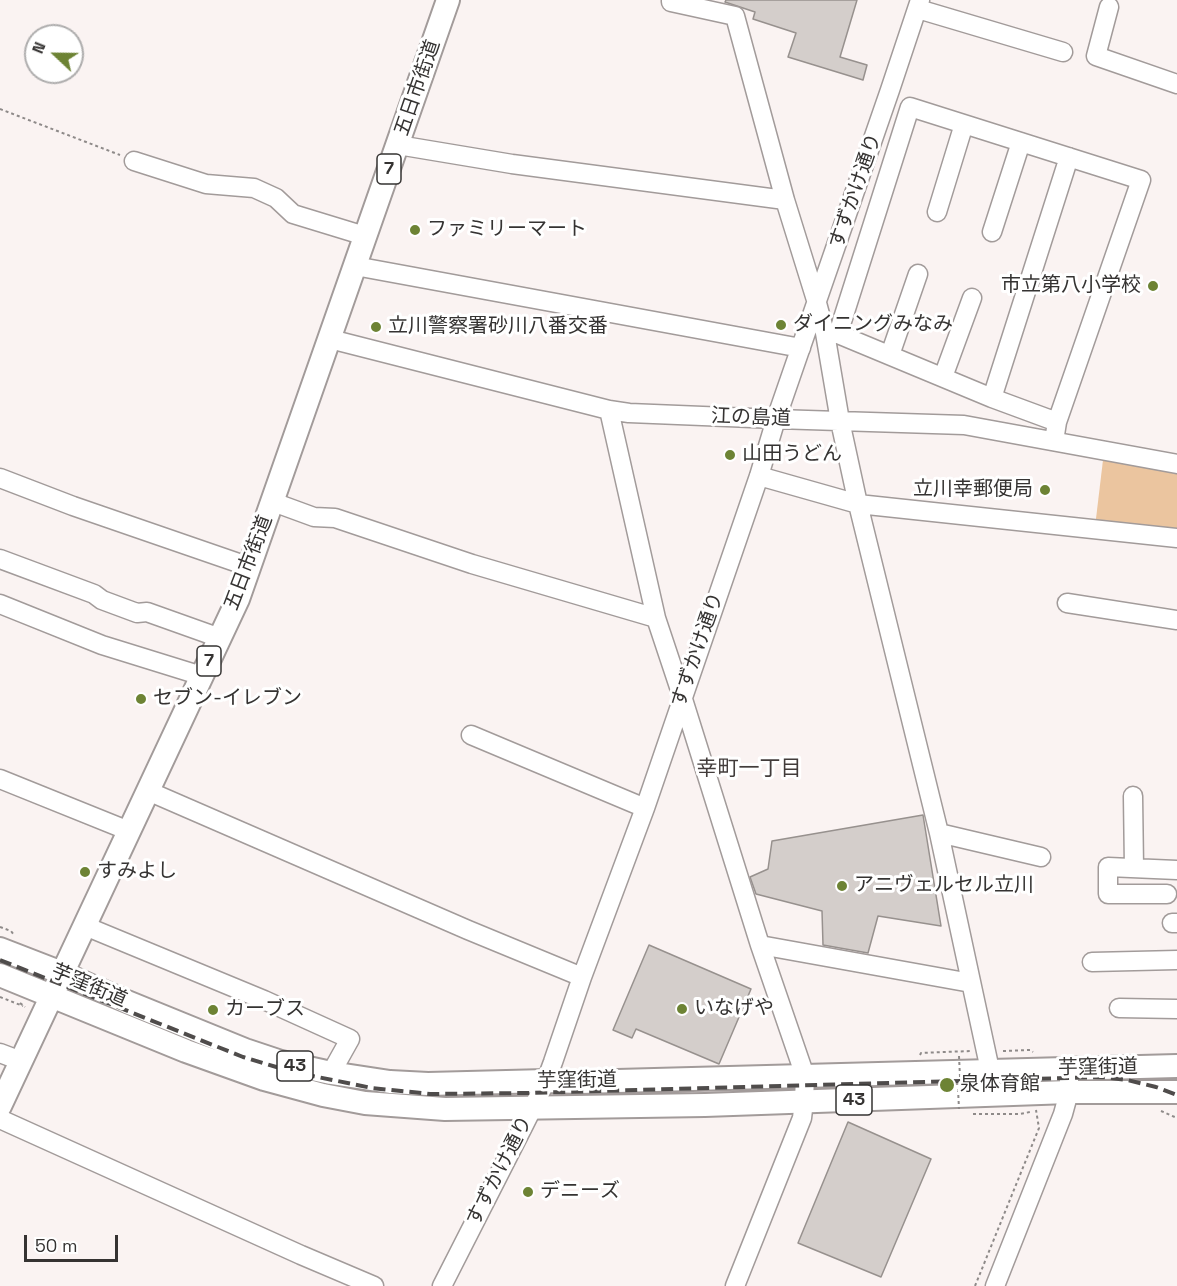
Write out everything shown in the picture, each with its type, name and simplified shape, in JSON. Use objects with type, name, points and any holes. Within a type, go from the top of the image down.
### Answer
[{"type":"main road","name":"五日市街道","points":[[0,1106],[10,1057],[51,996],[238,599],[448,0]]},
{"type":"main road","name":"芋窪街道","points":[[0,949],[244,1050],[293,1065],[390,1082],[428,1084],[580,1082],[1177,1066]]},
{"type":"main road","name":"芋窪街道","points":[[0,975],[186,1051],[264,1079],[323,1095],[365,1103],[446,1109],[705,1105],[1069,1092],[1177,1092]]},
{"type":"street","points":[[671,0],[671,2],[735,16],[785,200],[825,333],[840,421],[858,504],[939,833],[990,1070]]},
{"type":"street","points":[[919,4],[1063,52]]},
{"type":"street","name":"すずかけ通り","points":[[442,1286],[546,1081],[582,976],[645,808],[919,4]]},
{"type":"street","points":[[1109,7],[1096,56],[1177,84]]},
{"type":"street","points":[[1054,441],[1057,423],[1141,180],[910,107],[838,334],[1057,423]]},
{"type":"street","points":[[936,213],[964,124]]},
{"type":"street","points":[[992,232],[1021,142]]},
{"type":"street","points":[[398,145],[512,164],[785,200]]},
{"type":"street","points":[[992,398],[1069,157]]},
{"type":"street","points":[[134,161],[206,184],[254,188],[276,198],[293,214],[365,236]]},
{"type":"street","points":[[355,266],[801,348]]},
{"type":"street","points":[[890,355],[918,274]]},
{"type":"street","points":[[943,377],[972,298]]},
{"type":"street","name":"江の島道","points":[[330,339],[609,410],[629,413],[964,425],[1177,464]]},
{"type":"street","points":[[609,410],[656,618],[760,945],[805,1076],[802,1118],[735,1286]]},
{"type":"street","points":[[759,476],[858,504],[1177,538]]},
{"type":"street","points":[[0,478],[73,506],[250,567]]},
{"type":"street","points":[[273,502],[314,518],[335,518],[472,564],[656,618]]},
{"type":"street","points":[[0,559],[94,594],[102,600],[137,613],[147,612],[220,638]]},
{"type":"street","points":[[1067,603],[1177,620]]},
{"type":"street","points":[[0,604],[102,645],[202,676]]},
{"type":"street","points":[[471,735],[645,808]]},
{"type":"street","points":[[0,779],[129,831]]},
{"type":"street","points":[[148,791],[468,930],[582,976]]},
{"type":"street","points":[[1133,796],[1134,868]]},
{"type":"street","points":[[939,833],[1041,857]]},
{"type":"street","points":[[1167,894],[1108,894],[1108,867],[1177,870]]},
{"type":"street","points":[[85,926],[264,1000],[350,1039],[332,1073]]},
{"type":"street","points":[[760,945],[971,983]]},
{"type":"street","points":[[1092,963],[1177,960]]},
{"type":"street","points":[[1119,1008],[1177,1008]]},
{"type":"street","points":[[995,1286],[1063,1114],[1069,1092],[1069,1068]]},
{"type":"street","points":[[0,1119],[374,1286]]},
{"type":"path","points":[[0,109],[134,161]]},
{"type":"path","points":[[0,997],[26,1007]]},
{"type":"path","points":[[959,1056],[960,1077]]},
{"type":"path","points":[[958,1089],[959,1108]]},
{"type":"path","points":[[965,1114],[1020,1114],[1036,1110],[1039,1128],[975,1286]]},
{"type":"shaded area","points":[[1103,460],[1177,473],[1177,534],[1095,527]]},
{"type":"building","points":[[726,0],[857,0],[840,57],[867,65],[863,80],[788,57],[796,33],[753,19],[755,12],[725,2]]},
{"type":"building","name":"アニヴェルセル立川","points":[[923,815],[941,926],[878,916],[868,953],[823,945],[822,911],[756,894],[750,877],[768,869],[772,841]]},
{"type":"building","name":"いなげや","points":[[649,945],[751,989],[719,1064],[636,1029],[632,1038],[613,1030]]},
{"type":"building","points":[[848,1122],[931,1159],[881,1277],[798,1243]]},
{"type":"railway","points":[[0,960],[243,1057],[293,1072],[372,1088],[430,1094],[528,1093],[1102,1077],[1127,1080],[1177,1095]]},
{"type":"place","name":"ファミリーマート","points":[[415,230]]},
{"type":"place","name":"市立第八小学校","points":[[1153,286]]},
{"type":"place","name":"ダイニングみなみ","points":[[781,325]]},
{"type":"place","name":"立川警察署砂川八番交番","points":[[376,327]]},
{"type":"place","name":"山田うどん","points":[[730,455]]},
{"type":"place","name":"立川幸郵便局","points":[[1045,490]]},
{"type":"place","name":"セブン-イレブン","points":[[141,699]]},
{"type":"place","name":"すみよし","points":[[85,872]]},
{"type":"place","name":"アニヴェルセル立川","points":[[842,886]]},
{"type":"place","name":"いなげや","points":[[682,1009]]},
{"type":"place","name":"カーブス","points":[[213,1010]]},
{"type":"place","name":"泉体育館","points":[[947,1085]]},
{"type":"place","name":"デニーズ","points":[[528,1192]]},
{"type":"district","name":"幸町一丁目","points":[[749,769]]}]
